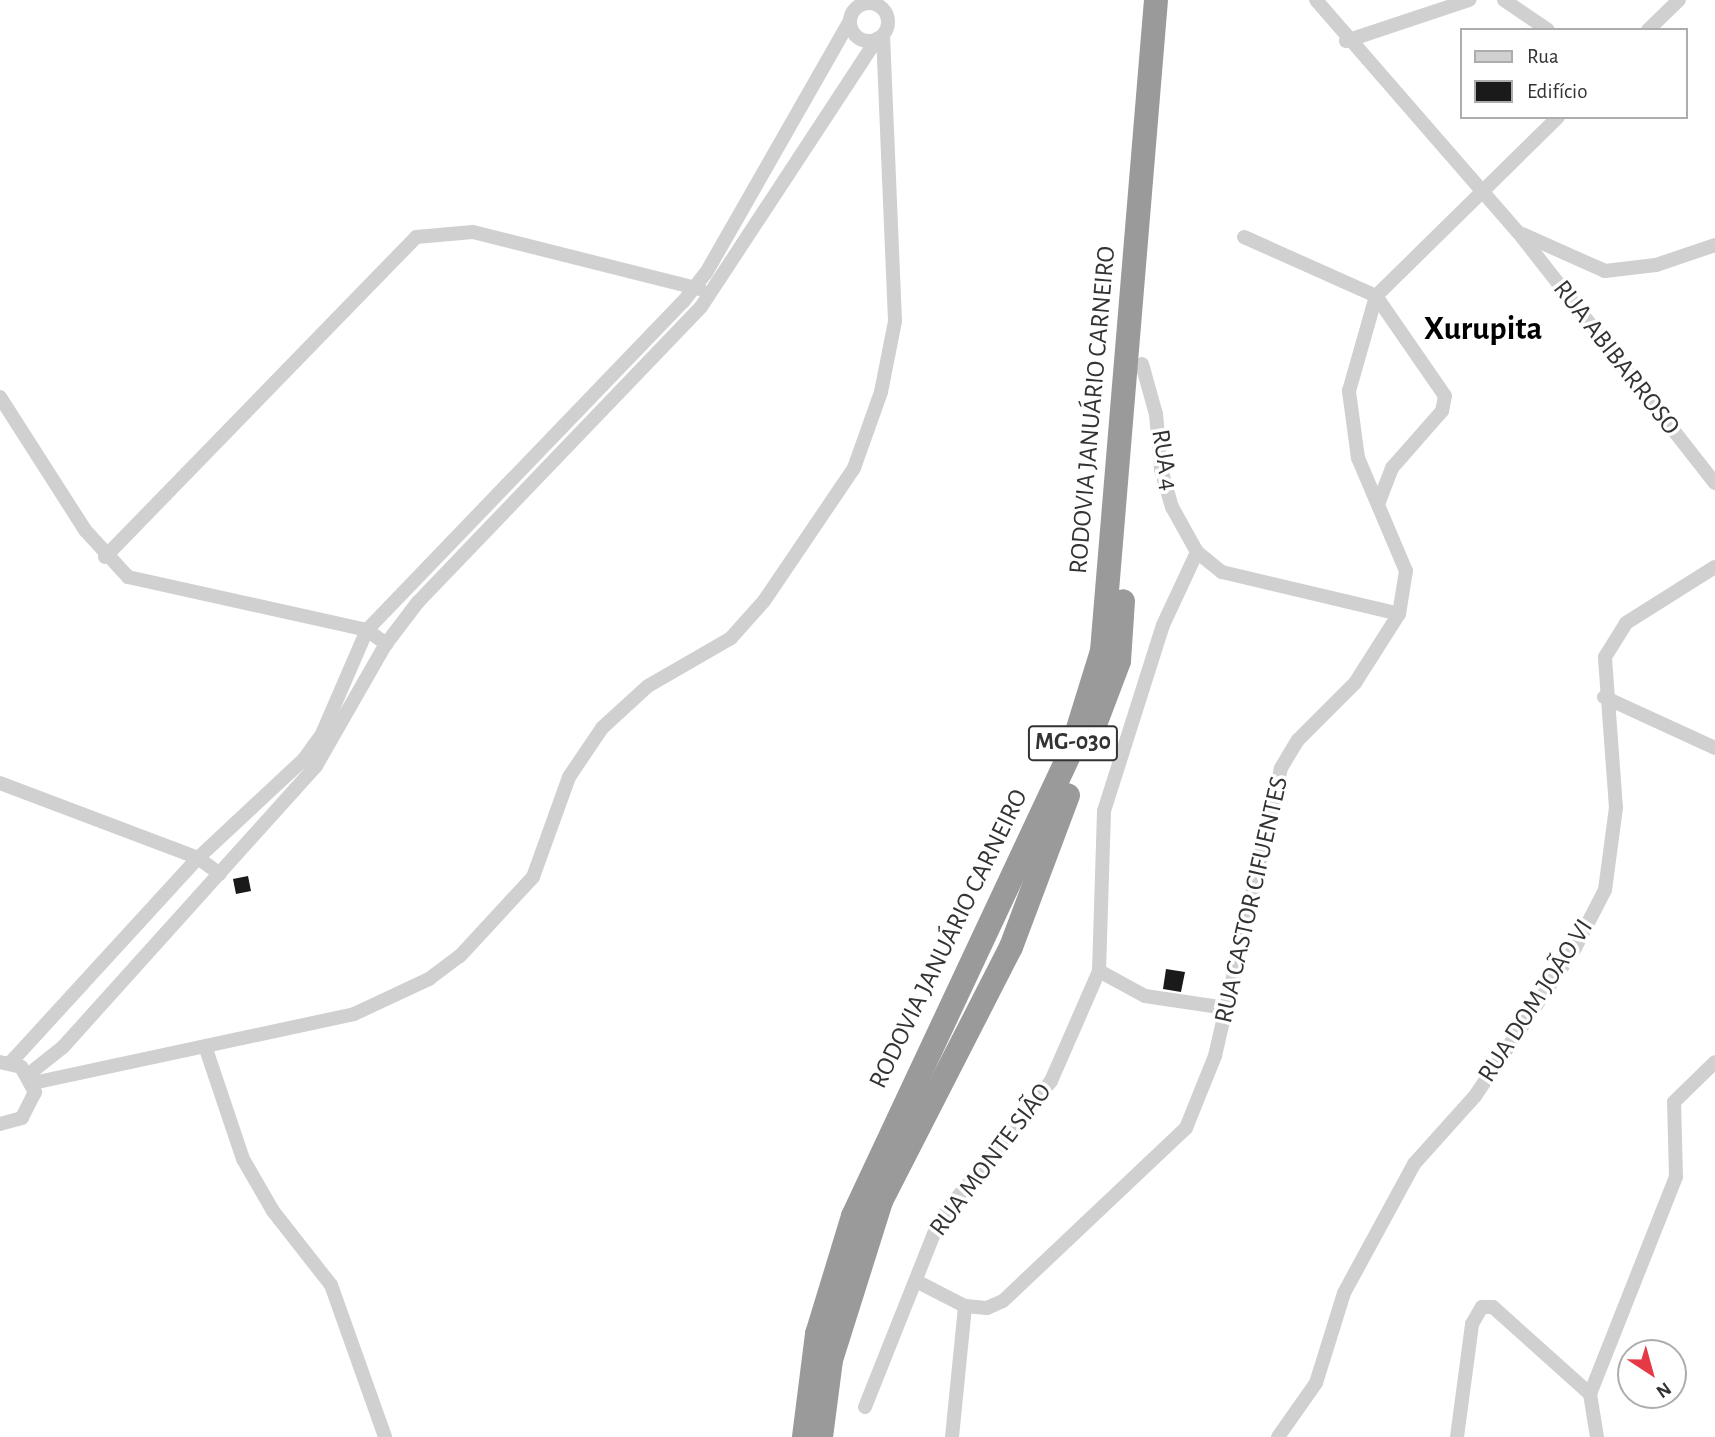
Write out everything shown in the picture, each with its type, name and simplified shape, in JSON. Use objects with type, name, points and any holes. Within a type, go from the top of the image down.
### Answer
[{"type":"highway","name":"RODOVIA JANUÁRIO CARNEIRO","points":[[804,1437],[817,1334],[853,1216],[1071,751],[1101,651],[1156,0]]},
{"type":"highway","name":"RODOVIA JANUÁRIO CARNEIRO","points":[[821,1437],[831,1360],[881,1201],[1011,947],[1119,661],[1170,0]]},
{"type":"street","name":"RUA ABIBARROSO","points":[[1316,0],[1346,41],[1518,232],[1715,483]]},
{"type":"street","points":[[1346,41],[1469,0]]},
{"type":"street","points":[[1504,0],[1545,28]]},
{"type":"street","points":[[1650,28],[1679,0]]},
{"type":"street","points":[[0,1124],[29,1111],[31,1078],[63,1047],[220,874],[339,735],[386,644],[418,602],[707,299],[880,37],[889,7],[876,4],[862,2],[696,285],[367,630],[304,759],[198,858],[6,1062],[31,1078],[206,1049],[354,1014],[429,979],[460,956],[533,877],[569,777],[602,728],[648,686],[731,638],[764,601],[847,479],[881,392],[895,321],[880,37]]},
{"type":"street","points":[[850,21],[864,40],[880,37]]},
{"type":"street","name":"RUA CASTOR CIFUENTES","points":[[965,1306],[987,1308],[1003,1301],[1186,1128],[1215,1056],[1281,768],[1298,740],[1355,683],[1399,614],[1406,571],[1358,457],[1349,391],[1376,296],[1556,119]]},
{"type":"street","points":[[105,557],[416,237],[473,232],[696,285],[707,299]]},
{"type":"street","points":[[1518,232],[1605,271],[1656,265],[1715,245]]},
{"type":"street","points":[[1244,237],[1376,296],[1445,404],[1392,468],[1379,502]]},
{"type":"street","name":"RUA 4","points":[[1142,364],[1156,414],[1161,469],[1197,552]]},
{"type":"street","points":[[0,397],[105,557],[145,585],[367,630],[386,644]]},
{"type":"street","points":[[1197,552],[1222,572],[1399,614]]},
{"type":"street","name":"RUA MONTE SIÃO","points":[[865,1407],[918,1282],[940,1219],[1051,1082],[1099,971],[1104,811],[1163,625],[1197,552]]},
{"type":"street","name":"RUA DOM JOÃO VI","points":[[1278,1437],[1316,1383],[1344,1293],[1414,1164],[1475,1096],[1575,948],[1605,890],[1616,808],[1604,697],[1605,657],[1626,623],[1715,566]]},
{"type":"street","points":[[1604,697],[1715,748]]},
{"type":"street","points":[[0,783],[198,858],[220,874]]},
{"type":"street","points":[[1099,971],[1145,996],[1226,1008]]},
{"type":"street","points":[[206,1049],[243,1159],[273,1212],[331,1285],[385,1437]]},
{"type":"street","points":[[1597,1437],[1590,1394],[1676,1177],[1674,1102],[1715,1062]]},
{"type":"street","points":[[918,1282],[965,1306],[952,1437]]},
{"type":"street","points":[[1457,1437],[1472,1324],[1482,1307],[1493,1307],[1590,1394]]},
{"type":"building","points":[[248,876],[251,891],[236,894],[233,879]]},
{"type":"building","points":[[1166,969],[1185,972],[1181,992],[1163,989]]},
{"type":"district","name":"Xurupita","points":[[1483,330]]}]
